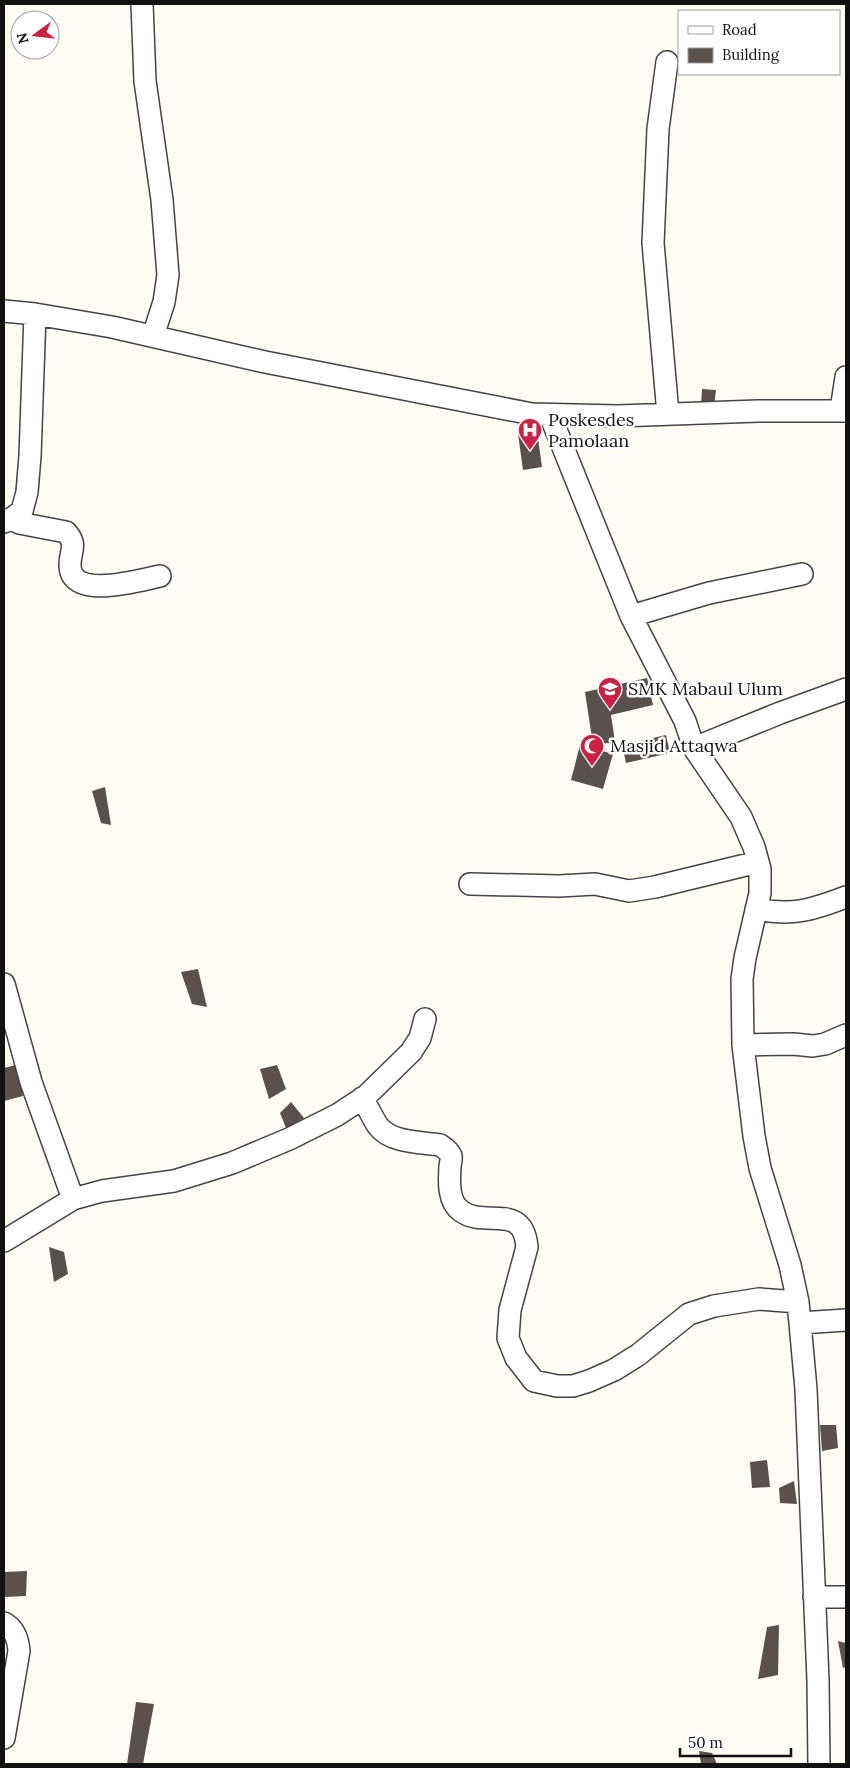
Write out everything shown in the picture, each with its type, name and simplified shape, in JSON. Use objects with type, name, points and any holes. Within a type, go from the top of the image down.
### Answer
[{"type":"street","points":[[142,4],[144,81],[162,200],[168,275],[164,302],[153,336]]},
{"type":"street","points":[[667,62],[658,129],[653,243],[668,414]]},
{"type":"street","points":[[4,311],[112,326],[275,363],[532,414],[618,416],[844,410],[846,378]]},
{"type":"street","points":[[8,520],[22,511],[27,492],[30,456],[34,314]]},
{"type":"street","points":[[550,415],[631,616],[685,721],[694,748],[741,817],[754,847],[760,869],[760,893],[742,979],[743,1045],[754,1136],[760,1168],[790,1265],[799,1313],[806,1389],[818,1680],[819,1764]]},
{"type":"street","points":[[8,520],[66,532],[74,545],[70,566],[72,574],[78,581],[86,584],[99,587],[160,576]]},
{"type":"street","points":[[631,616],[709,593],[802,574]]},
{"type":"street","points":[[694,748],[780,713],[846,689]]},
{"type":"street","points":[[470,884],[531,886],[596,884],[629,891],[655,887],[758,862]]},
{"type":"street","points":[[756,909],[789,913],[814,909],[846,897]]},
{"type":"street","points":[[4,984],[31,1082],[73,1199]]},
{"type":"street","points":[[4,1241],[73,1199],[102,1191],[174,1181],[232,1163],[289,1139],[336,1115],[362,1098],[411,1052],[420,1038],[425,1019]]},
{"type":"street","points":[[743,1045],[793,1044],[813,1046],[825,1044],[846,1035]]},
{"type":"street","points":[[362,1098],[370,1109],[376,1124],[385,1134],[394,1138],[440,1145],[446,1148],[451,1157],[450,1191],[454,1203],[461,1211],[472,1216],[503,1219],[518,1223],[522,1228],[527,1247],[510,1310],[508,1338],[516,1358],[534,1381],[557,1386],[572,1386],[590,1381],[614,1370],[638,1355],[690,1314],[714,1306],[759,1299],[799,1313],[846,1320]]},
{"type":"street","points":[[814,1597],[846,1597]]},
{"type":"street","points":[[4,1623],[10,1626],[15,1634],[19,1651],[4,1738]]},
{"type":"building","points":[[702,389],[716,390],[714,406],[701,404]]},
{"type":"building","name":"Poskesdes Pamolaan","points":[[537,431],[542,467],[523,470],[518,434]]},
{"type":"building","name":"SMK Mabaul Ulum","points":[[647,678],[653,705],[611,715],[615,742],[593,745],[585,692]]},
{"type":"building","points":[[666,735],[670,753],[626,763],[622,745]]},
{"type":"building","name":"Masjid Attaqwa","points":[[580,745],[613,754],[603,789],[571,780]]},
{"type":"building","points":[[105,787],[111,825],[101,823],[92,791]]},
{"type":"building","points":[[198,969],[207,1007],[192,1004],[181,972]]},
{"type":"building","points":[[16,1065],[23,1096],[4,1101],[4,1068]]},
{"type":"building","points":[[277,1065],[286,1089],[269,1099],[260,1069]]},
{"type":"building","points":[[291,1102],[304,1118],[286,1128],[280,1113]]},
{"type":"building","points":[[49,1247],[64,1252],[68,1274],[54,1282]]},
{"type":"building","points":[[820,1425],[836,1425],[838,1448],[822,1451]]},
{"type":"building","points":[[767,1460],[770,1487],[752,1488],[750,1462]]},
{"type":"building","points":[[794,1481],[797,1504],[780,1503],[779,1488]]},
{"type":"building","points":[[27,1571],[26,1596],[4,1597],[4,1572]]},
{"type":"building","points":[[779,1625],[778,1675],[758,1679],[767,1627]]},
{"type":"building","points":[[838,1641],[846,1643],[846,1667],[843,1668]]},
{"type":"building","points":[[136,1702],[154,1704],[143,1764],[127,1764]]},
{"type":"building","points":[[699,1751],[712,1753],[717,1764],[701,1764]]},
{"type":"place","name":"Poskesdes Pamolaan","points":[[530,451]]},
{"type":"place","name":"SMK Mabaul Ulum","points":[[610,710]]},
{"type":"place","name":"Masjid Attaqwa","points":[[592,767]]}]
